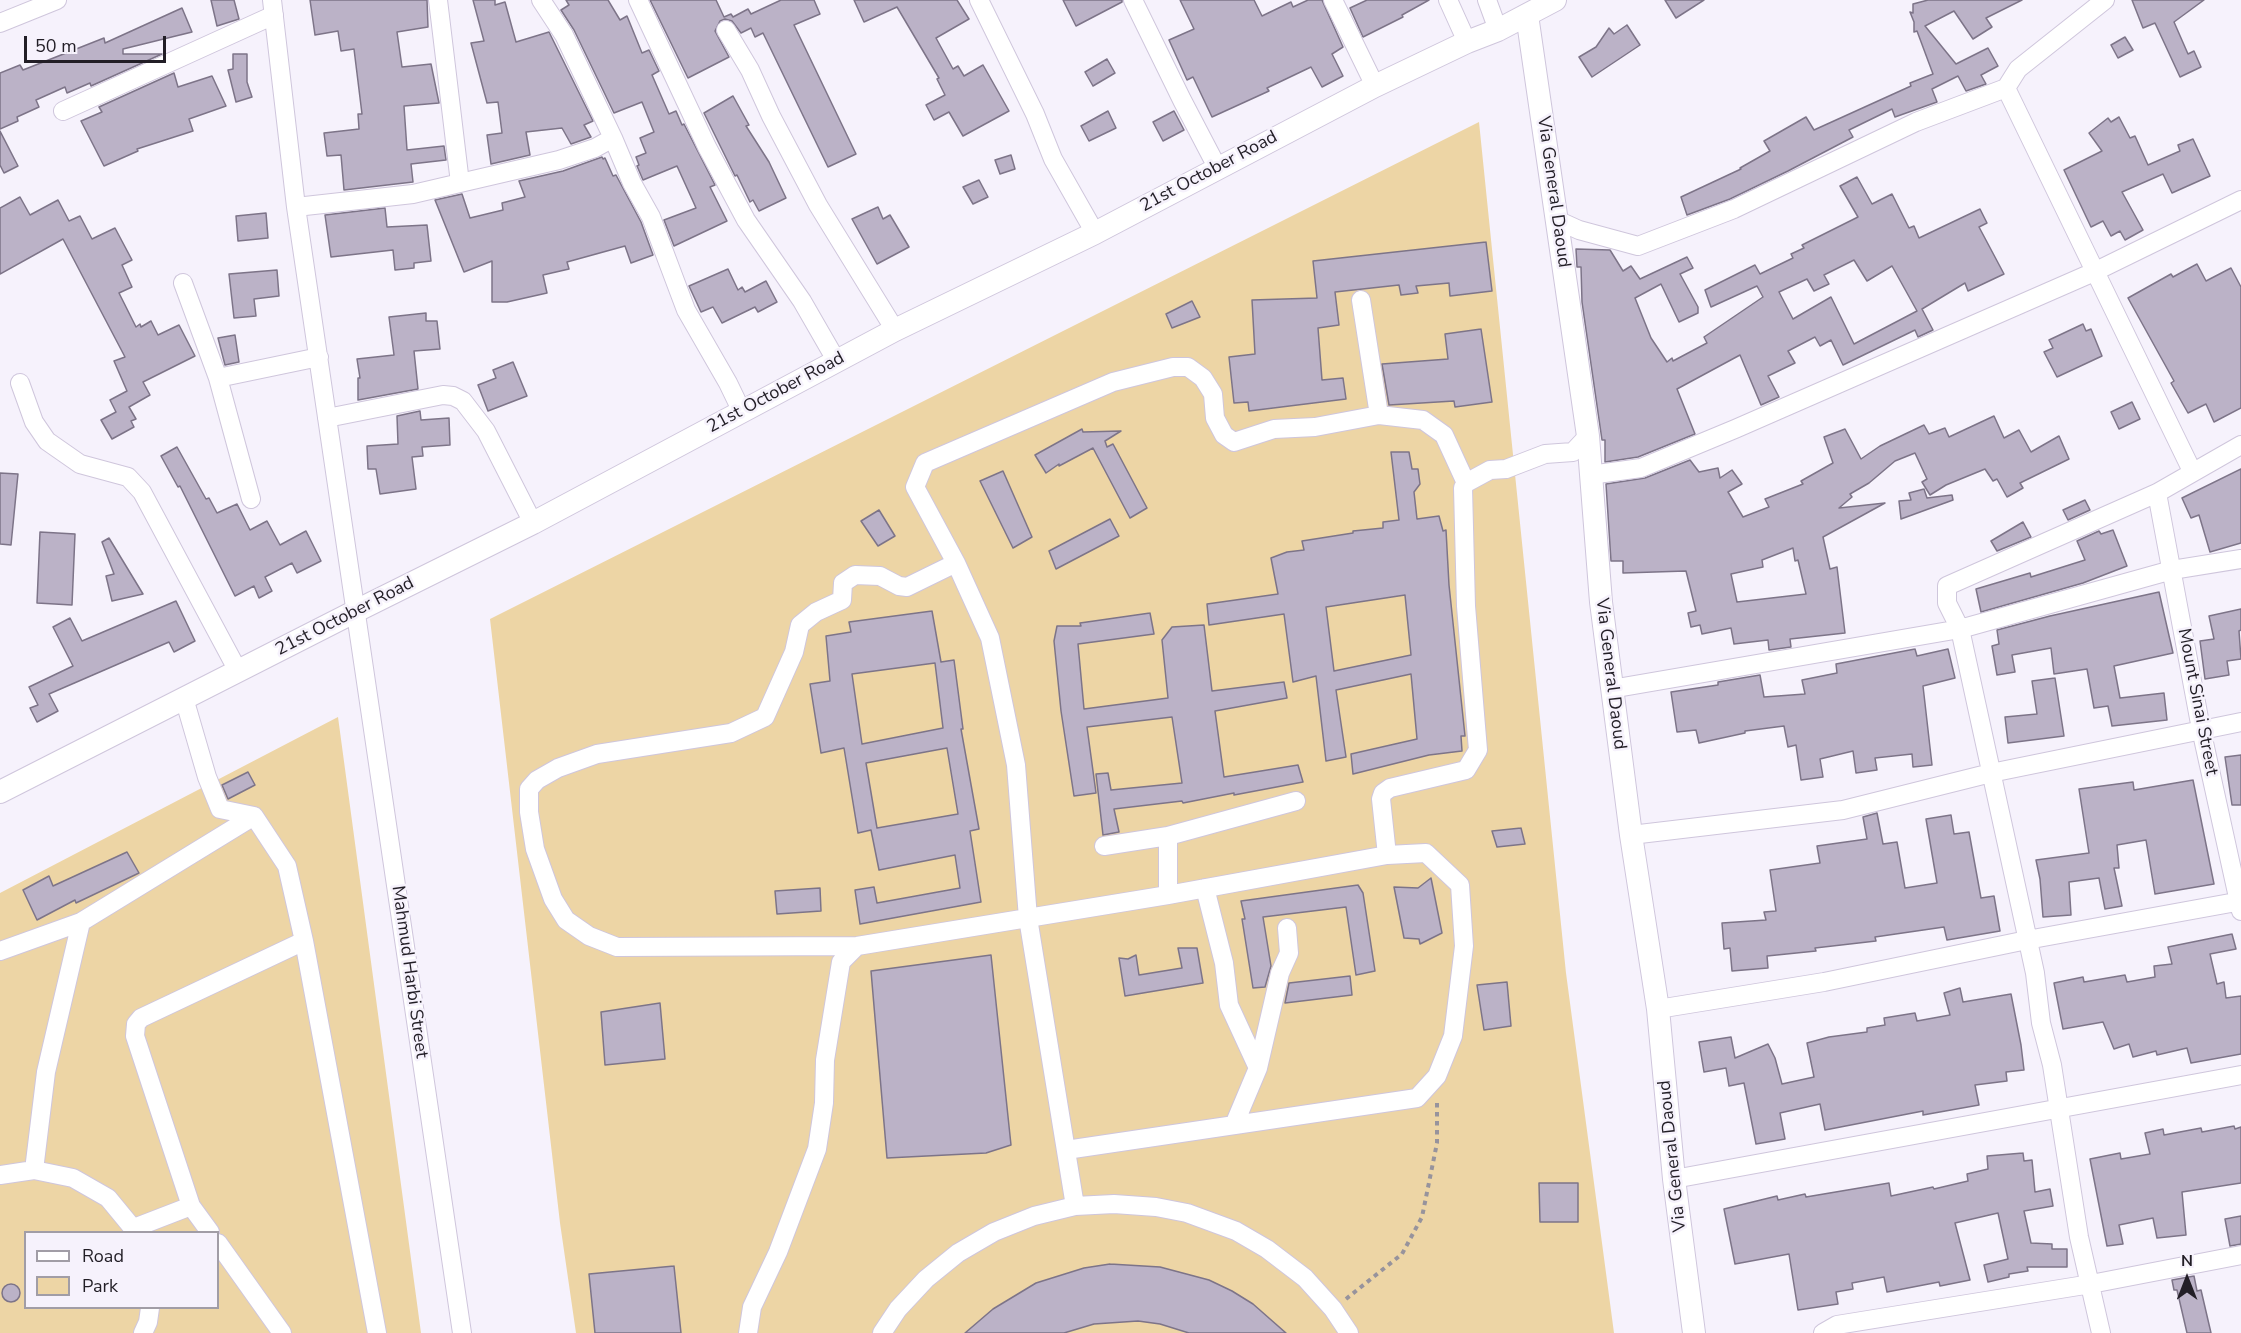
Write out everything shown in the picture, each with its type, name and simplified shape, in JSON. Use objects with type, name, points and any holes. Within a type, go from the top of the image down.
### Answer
[{"type":"main road","name":"21st October Road","points":[[0,792],[356,610],[533,523],[836,360],[1095,233],[1375,86],[1467,42],[1498,30],[1525,8],[1555,0]]},
{"type":"main road","name":"Via General Daoud","points":[[1525,8],[1588,436],[1601,602],[1611,689],[1658,1009],[1674,1179],[1694,1333]]},
{"type":"street","points":[[0,23],[57,0]]},
{"type":"street","points":[[438,0],[460,183]]},
{"type":"street","points":[[541,0],[564,35],[632,183],[651,217],[686,310],[742,412]]},
{"type":"street","points":[[638,0],[686,105],[746,220],[802,301],[836,360]]},
{"type":"street","points":[[979,0],[1035,114],[1053,159],[1095,233]]},
{"type":"street","points":[[1133,0],[1217,167]]},
{"type":"street","points":[[1333,0],[1375,86]]},
{"type":"street","points":[[1448,0],[1467,42]]},
{"type":"street","points":[[1487,0],[1498,30]]},
{"type":"street","points":[[1557,220],[1579,230],[1638,246],[1734,209],[1916,122],[2006,88],[2018,69],[2105,0]]},
{"type":"street","points":[[63,111],[273,7]]},
{"type":"street","name":"Mahmud Harbi Street","points":[[273,7],[296,207],[462,1333]]},
{"type":"street","points":[[726,30],[750,70],[771,116],[818,205],[895,330]]},
{"type":"street","points":[[2006,88],[2192,471]]},
{"type":"street","points":[[296,207],[412,194],[559,160],[595,148],[613,138]]},
{"type":"street","points":[[1590,475],[1641,468],[1652,464],[2094,272],[2241,200]]},
{"type":"street","points":[[183,283],[218,378],[251,499]]},
{"type":"street","points":[[1361,300],[1379,415]]},
{"type":"street","points":[[218,378],[319,357]]},
{"type":"street","points":[[1075,1206],[1028,918],[1016,765],[990,638],[956,563],[915,488],[925,463],[1113,382],[1173,366],[1188,367],[1203,378],[1213,394],[1215,418],[1224,435],[1234,442],[1274,429],[1315,427],[1379,415],[1423,420],[1444,435],[1466,483]]},
{"type":"street","points":[[20,383],[34,422],[47,441],[80,464],[128,477],[142,492],[238,671]]},
{"type":"street","points":[[327,418],[443,395],[463,401],[473,411],[486,431],[533,523]]},
{"type":"street","points":[[1387,855],[1381,799],[1383,793],[1390,788],[1466,770],[1478,750],[1466,606],[1463,488],[1466,483],[1490,470],[1506,470],[1545,454],[1573,452],[1588,436]]},
{"type":"street","points":[[2101,1333],[2079,1237],[2052,1065],[2041,1023],[2035,973],[1960,629],[1947,603],[1947,586],[2157,493],[2241,445]]},
{"type":"street","name":"Mount Sinai Street","points":[[2157,493],[2201,729],[2240,905]]},
{"type":"street","points":[[1611,689],[1960,629],[2172,570],[2241,559]]},
{"type":"street","points":[[956,563],[907,587],[899,586],[880,576],[855,575],[843,583],[842,600],[816,612],[800,625],[794,651],[765,717],[731,733],[597,754],[558,768],[537,780],[530,789],[528,812],[535,849],[553,899],[566,920],[589,936],[617,947],[857,946],[1168,895],[1387,855],[1426,853],[1460,885],[1464,946],[1453,1036],[1437,1076],[1417,1098],[1066,1150]]},
{"type":"street","points":[[184,698],[207,777],[220,809],[254,816],[287,866],[304,941],[377,1333]]},
{"type":"street","points":[[1631,835],[1843,810],[1991,773],[2241,722]]},
{"type":"street","points":[[1104,846],[1168,836],[1296,801]]},
{"type":"street","points":[[0,951],[81,922],[254,816]]},
{"type":"street","points":[[1168,836],[1168,895]]},
{"type":"street","points":[[1205,888],[1224,963],[1229,1005],[1258,1068]]},
{"type":"street","points":[[1658,1009],[1824,982],[2027,940],[2240,905]]},
{"type":"street","points":[[34,1170],[46,1072],[81,922]]},
{"type":"street","points":[[1234,1125],[1258,1068],[1280,973],[1289,952],[1287,928]]},
{"type":"street","points":[[209,1231],[191,1206],[135,1036],[136,1024],[141,1018],[304,941]]},
{"type":"street","points":[[748,1333],[752,1307],[778,1252],[817,1149],[824,1103],[825,1060],[841,962],[857,946]]},
{"type":"street","points":[[1674,1179],[2241,1075]]},
{"type":"street","points":[[0,1175],[34,1170],[73,1178],[108,1198],[135,1230],[191,1206]]},
{"type":"street","points":[[882,1333],[898,1309],[926,1279],[958,1253],[994,1232],[1034,1216],[1075,1206],[1114,1204],[1156,1207],[1187,1213],[1236,1231],[1267,1249],[1305,1278],[1333,1309],[1349,1333]]},
{"type":"street","points":[[219,1244],[282,1333]]},
{"type":"street","points":[[1823,1333],[1837,1325],[2091,1284],[2241,1255]]},
{"type":"street","points":[[143,1333],[150,1309]]},
{"type":"path","points":[[1333,1309],[1402,1254],[1422,1217],[1437,1143],[1437,1076]]},
{"type":"green space","points":[[1479,122],[1566,973],[1614,1333],[576,1333],[560,1223],[490,619]]},
{"type":"green space","points":[[338,717],[421,1333],[0,1333],[0,893]]},
{"type":"building","points":[[211,0],[234,0],[239,19],[217,26]]},
{"type":"building","points":[[310,0],[427,0],[428,27],[397,32],[402,67],[431,64],[439,103],[404,106],[407,150],[444,146],[446,160],[411,164],[413,182],[344,190],[341,155],[327,156],[324,133],[359,129],[358,114],[362,114],[354,49],[341,51],[338,31],[315,35]]},
{"type":"building","points":[[473,0],[495,0],[495,5],[505,2],[516,42],[549,32],[593,121],[584,125],[591,137],[571,144],[562,128],[526,132],[530,155],[491,164],[487,135],[502,133],[498,102],[487,103],[471,43],[484,41]]},
{"type":"building","points":[[566,0],[608,0],[620,20],[627,16],[642,53],[649,50],[659,71],[652,75],[669,114],[676,111],[682,125],[684,124],[715,185],[710,187],[727,221],[674,246],[664,220],[696,208],[677,166],[643,180],[636,157],[646,153],[640,138],[654,132],[642,102],[614,113],[574,30],[561,10],[569,5]]},
{"type":"building","points":[[650,0],[716,0],[724,17],[731,14],[733,17],[748,9],[751,14],[781,0],[814,0],[820,14],[794,25],[856,154],[828,167],[763,33],[755,37],[751,28],[741,33],[732,21],[725,19],[720,21],[715,31],[729,57],[688,78]]},
{"type":"building","points":[[854,0],[957,0],[969,19],[936,38],[953,69],[958,66],[964,76],[983,65],[1009,111],[963,136],[949,112],[934,120],[926,105],[945,95],[937,79],[939,78],[897,7],[864,22]]},
{"type":"building","points":[[1063,0],[1122,0],[1122,2],[1076,26]]},
{"type":"building","points":[[1180,0],[1254,0],[1262,16],[1291,2],[1293,7],[1308,0],[1322,0],[1343,47],[1332,54],[1343,76],[1322,87],[1311,67],[1267,88],[1269,91],[1212,117],[1193,77],[1187,80],[1169,40],[1194,29]]},
{"type":"building","points":[[1367,0],[1429,0],[1402,15],[1403,17],[1363,37],[1350,8]]},
{"type":"building","points":[[1665,0],[1704,0],[1676,18]]},
{"type":"building","points":[[1928,0],[2022,0],[1986,18],[1992,27],[1973,39],[1954,11],[1925,26],[1956,64],[1988,48],[1998,66],[1981,75],[1986,84],[1966,91],[1958,76],[1932,89],[1937,102],[1895,117],[1892,109],[1849,130],[1853,137],[1788,171],[1730,199],[1687,215],[1681,197],[1741,169],[1770,151],[1764,141],[1806,117],[1814,130],[1933,74],[1917,31],[1914,32],[1914,22],[1910,12],[1913,13],[1913,4]]},
{"type":"building","points":[[2132,0],[2204,0],[2174,22],[2188,54],[2194,51],[2201,67],[2180,77],[2155,23],[2143,28]]},
{"type":"building","points":[[182,8],[192,32],[123,49],[123,54],[162,54],[91,86],[90,83],[67,93],[65,87],[36,100],[39,107],[17,117],[18,121],[0,129],[0,73],[20,65],[23,70],[104,38],[105,43]]},
{"type":"building","points":[[1627,25],[1640,45],[1592,77],[1579,57],[1596,47],[1609,28],[1614,34]]},
{"type":"building","points":[[2125,37],[2133,50],[2118,58],[2111,45]]},
{"type":"building","points":[[233,54],[247,54],[247,82],[252,97],[236,102],[228,70],[233,69]]},
{"type":"building","points":[[1107,59],[1115,73],[1093,86],[1085,72]]},
{"type":"building","points":[[174,73],[178,87],[212,76],[226,106],[189,119],[193,131],[137,149],[138,151],[104,166],[81,121],[102,112],[99,107]]},
{"type":"building","points":[[733,96],[749,125],[746,126],[769,162],[786,198],[759,211],[753,200],[750,202],[737,175],[735,176],[704,113]]},
{"type":"building","points":[[1108,111],[1116,128],[1089,141],[1081,126]]},
{"type":"building","points":[[1174,111],[1184,130],[1163,141],[1153,122]]},
{"type":"building","points":[[2119,117],[2130,138],[2135,136],[2148,165],[2180,151],[2178,145],[2193,139],[2210,176],[2172,193],[2163,174],[2122,192],[2143,230],[2125,240],[2120,231],[2111,236],[2103,221],[2091,227],[2064,170],[2102,151],[2089,133],[2108,118],[2111,122]]},
{"type":"building","points":[[0,131],[18,166],[4,173],[0,165]]},
{"type":"building","points":[[1011,155],[1015,169],[1000,174],[995,160]]},
{"type":"building","points":[[602,157],[605,158],[613,176],[616,175],[641,222],[653,255],[631,263],[625,246],[567,262],[569,269],[543,275],[547,293],[507,302],[492,302],[492,261],[464,272],[435,200],[462,194],[470,218],[503,210],[502,203],[525,197],[519,181],[563,171]]},
{"type":"building","points":[[1857,177],[1872,204],[1892,194],[1909,228],[1914,226],[1919,238],[1980,209],[1987,223],[1979,227],[2004,274],[1968,291],[1965,283],[1922,309],[1933,330],[1918,337],[1915,330],[1843,365],[1831,340],[1820,346],[1815,337],[1788,351],[1795,363],[1768,376],[1779,397],[1761,405],[1740,355],[1677,389],[1695,434],[1638,457],[1605,462],[1605,440],[1602,440],[1582,302],[1581,267],[1577,267],[1576,249],[1610,250],[1623,271],[1631,266],[1640,279],[1687,257],[1693,268],[1680,274],[1698,307],[1698,313],[1679,322],[1661,284],[1635,298],[1651,338],[1667,362],[1672,358],[1673,361],[1707,343],[1704,337],[1763,297],[1757,286],[1711,307],[1705,290],[1755,265],[1760,274],[1793,258],[1791,254],[1804,248],[1802,245],[1858,217],[1840,186]],"holes":[[[1854,260],[1867,281],[1892,266],[1917,311],[1854,344],[1831,297],[1793,319],[1779,292],[1807,279],[1814,291],[1829,284],[1824,275]]]},
{"type":"building","points":[[979,180],[988,197],[973,204],[963,187]]},
{"type":"building","points":[[20,197],[30,215],[58,200],[69,221],[80,216],[92,239],[115,228],[132,260],[122,265],[132,287],[119,293],[136,327],[140,324],[141,327],[151,321],[158,335],[179,325],[195,356],[143,382],[150,395],[129,407],[136,419],[131,421],[134,427],[112,439],[101,420],[116,412],[110,400],[127,391],[114,361],[125,357],[63,239],[0,274],[0,208]]},
{"type":"building","points":[[878,207],[883,219],[890,215],[909,247],[877,264],[852,219]]},
{"type":"building","points":[[385,208],[387,227],[427,225],[431,261],[414,263],[414,268],[395,270],[393,250],[331,257],[325,215]]},
{"type":"building","points":[[266,213],[268,238],[238,241],[236,216]]},
{"type":"building","points":[[1486,242],[1492,291],[1450,296],[1449,283],[1416,286],[1418,293],[1401,295],[1399,285],[1335,292],[1339,325],[1318,328],[1322,380],[1343,378],[1346,399],[1249,411],[1248,402],[1234,403],[1229,357],[1255,354],[1252,300],[1317,298],[1313,261]]},
{"type":"building","points":[[2197,264],[2206,281],[2231,268],[2241,287],[2241,408],[2214,422],[2206,404],[2188,413],[2171,383],[2174,381],[2128,298],[2171,274],[2173,277]]},
{"type":"building","points":[[728,269],[738,290],[742,287],[745,292],[766,281],[777,302],[758,312],[755,307],[722,323],[713,307],[701,312],[689,286]]},
{"type":"building","points":[[277,270],[279,296],[254,299],[256,316],[234,318],[229,274]]},
{"type":"building","points":[[1192,301],[1200,317],[1172,328],[1166,314]]},
{"type":"building","points":[[426,313],[426,321],[437,321],[440,349],[414,351],[418,389],[358,400],[358,378],[360,378],[357,359],[394,355],[389,317]]},
{"type":"building","points":[[2083,324],[2086,331],[2091,329],[2102,356],[2057,377],[2044,352],[2053,348],[2049,340]]},
{"type":"building","points":[[1481,329],[1492,402],[1455,407],[1454,401],[1389,405],[1382,364],[1448,359],[1445,334]]},
{"type":"building","points":[[235,335],[239,362],[225,365],[218,338]]},
{"type":"building","points":[[513,362],[527,396],[488,411],[478,385],[496,378],[493,370]]},
{"type":"building","points":[[2132,402],[2140,419],[2119,429],[2111,412]]},
{"type":"building","points":[[420,411],[421,420],[449,418],[450,445],[422,447],[423,456],[412,457],[416,489],[380,494],[376,469],[368,469],[367,446],[398,444],[397,416]]},
{"type":"building","points":[[1994,416],[2004,438],[2019,430],[2031,452],[2059,436],[2069,459],[2020,483],[2023,488],[2007,497],[1997,479],[1993,481],[1985,469],[1946,485],[1930,495],[1922,482],[1927,479],[1915,453],[1895,461],[1869,483],[1850,494],[1852,497],[1839,508],[1885,503],[1823,537],[1830,569],[1837,567],[1845,633],[1790,639],[1791,647],[1769,650],[1768,640],[1734,644],[1731,628],[1702,634],[1700,625],[1691,627],[1688,613],[1696,611],[1686,571],[1623,573],[1623,561],[1611,561],[1606,484],[1645,478],[1690,460],[1699,472],[1718,468],[1720,478],[1732,470],[1742,484],[1728,492],[1743,517],[1769,507],[1765,499],[1803,484],[1801,481],[1833,463],[1824,437],[1845,429],[1861,459],[1880,446],[1924,425],[1929,434],[1945,428],[1949,437]],"holes":[[[1793,548],[1795,561],[1798,560],[1806,594],[1737,602],[1731,574],[1763,567],[1762,560]]]},
{"type":"building","points":[[1082,429],[1083,432],[1121,431],[1105,441],[1107,447],[1113,444],[1147,508],[1130,518],[1093,448],[1059,466],[1059,464],[1046,473],[1035,455]]},
{"type":"building","points":[[177,447],[206,499],[209,498],[217,513],[237,504],[250,530],[267,521],[280,545],[306,531],[321,561],[297,573],[292,563],[265,577],[272,591],[259,598],[254,586],[235,596],[180,486],[178,487],[161,456]]},
{"type":"building","points":[[1391,452],[1409,452],[1412,469],[1418,469],[1420,484],[1414,492],[1417,519],[1439,516],[1443,531],[1446,530],[1449,585],[1465,736],[1461,736],[1462,751],[1429,755],[1353,774],[1351,754],[1417,739],[1411,674],[1336,690],[1346,757],[1326,761],[1316,676],[1293,682],[1284,614],[1209,625],[1207,604],[1278,594],[1271,558],[1287,552],[1304,550],[1302,541],[1383,528],[1383,522],[1399,520]],"holes":[[[1405,595],[1411,655],[1334,671],[1326,607]]]},
{"type":"building","points":[[2241,469],[2241,543],[2210,552],[2199,515],[2191,518],[2182,498]]},
{"type":"building","points":[[1003,471],[1032,537],[1013,548],[980,481]]},
{"type":"building","points":[[0,473],[18,474],[11,545],[0,544]]},
{"type":"building","points":[[1924,489],[1927,498],[1952,495],[1953,500],[1901,519],[1899,501],[1911,500],[1909,493]]},
{"type":"building","points":[[2085,500],[2090,510],[2068,520],[2063,510]]},
{"type":"building","points":[[879,510],[895,536],[878,546],[861,521]]},
{"type":"building","points":[[1110,519],[1119,536],[1056,569],[1049,551]]},
{"type":"building","points":[[2023,522],[2031,537],[1997,551],[1991,541]]},
{"type":"building","points":[[2113,530],[2127,566],[2083,583],[1981,612],[1976,589],[2030,573],[2031,577],[2085,560],[2077,541],[2099,531],[2101,534]]},
{"type":"building","points":[[40,532],[75,534],[72,605],[37,603]]},
{"type":"building","points":[[109,538],[143,594],[112,601],[106,576],[114,574],[102,542]]},
{"type":"building","points":[[2159,592],[2173,653],[2114,666],[2120,698],[2164,693],[2167,720],[2112,726],[2108,706],[2094,708],[2087,669],[2054,674],[2051,648],[2012,655],[2015,672],[1997,675],[1992,646],[1999,644],[1997,630]]},
{"type":"building","points":[[176,601],[195,641],[174,652],[169,642],[49,694],[58,711],[37,722],[30,708],[38,705],[29,687],[73,666],[53,627],[70,618],[82,641]]},
{"type":"building","points":[[2241,609],[2241,630],[2239,631],[2241,659],[2227,661],[2229,675],[2205,679],[2200,641],[2214,639],[2209,616]]},
{"type":"building","points":[[932,611],[941,662],[954,660],[963,729],[961,729],[979,829],[970,831],[981,902],[860,924],[855,890],[874,887],[877,903],[960,888],[955,855],[879,870],[871,830],[858,833],[844,748],[821,753],[810,684],[830,681],[826,636],[851,632],[849,622]],"holes":[[[935,663],[943,728],[862,744],[852,674]],[[947,748],[958,814],[877,828],[866,763]]]},
{"type":"building","points":[[1150,613],[1154,634],[1078,644],[1084,709],[1168,698],[1162,640],[1172,627],[1204,625],[1212,691],[1284,682],[1287,698],[1215,711],[1224,777],[1298,765],[1303,782],[1183,803],[1182,801],[1114,809],[1119,832],[1103,835],[1096,774],[1108,773],[1111,790],[1182,783],[1172,717],[1087,727],[1096,793],[1074,796],[1061,711],[1054,641],[1057,626],[1081,626],[1080,623]]},
{"type":"building","points":[[1915,649],[1917,656],[1948,649],[1955,678],[1923,686],[1932,765],[1913,767],[1912,754],[1875,758],[1877,770],[1856,773],[1853,751],[1820,759],[1823,777],[1801,780],[1796,745],[1788,747],[1784,726],[1745,731],[1745,733],[1699,743],[1696,730],[1677,732],[1671,692],[1718,685],[1718,682],[1760,675],[1764,697],[1805,694],[1802,680],[1837,673],[1836,664]]},
{"type":"building","points":[[2055,678],[2064,736],[2008,743],[2005,717],[2037,714],[2032,681]]},
{"type":"building","points":[[2241,755],[2241,805],[2232,805],[2225,757]]},
{"type":"building","points":[[248,772],[255,785],[228,799],[222,785]]},
{"type":"building","points":[[2193,780],[2214,884],[2155,894],[2146,840],[2117,845],[2119,868],[2114,868],[2122,906],[2105,909],[2099,878],[2069,882],[2071,915],[2043,917],[2036,860],[2089,853],[2079,789],[2133,782],[2134,790]]},
{"type":"building","points":[[1877,813],[1883,844],[1897,842],[1905,888],[1937,883],[1926,819],[1951,815],[1954,834],[1969,832],[1981,898],[1994,896],[2000,931],[1947,940],[1944,927],[1875,937],[1876,941],[1767,956],[1768,968],[1732,971],[1730,948],[1724,949],[1722,923],[1766,920],[1764,912],[1776,911],[1770,870],[1820,863],[1817,846],[1867,839],[1863,817]]},
{"type":"building","points":[[1521,828],[1525,844],[1497,847],[1492,831]]},
{"type":"building","points":[[127,852],[139,873],[76,903],[75,900],[37,920],[23,890],[49,876],[53,886]]},
{"type":"building","points":[[1431,878],[1442,933],[1420,944],[1419,939],[1404,938],[1394,887],[1418,888]]},
{"type":"building","points":[[1358,885],[1363,893],[1375,971],[1356,975],[1346,907],[1263,917],[1271,966],[1265,987],[1253,988],[1241,901]]},
{"type":"building","points":[[820,888],[821,911],[777,914],[775,891]]},
{"type":"building","points":[[2232,934],[2236,949],[2210,954],[2217,984],[2224,982],[2226,998],[2241,996],[2241,1054],[2191,1063],[2187,1048],[2157,1055],[2156,1051],[2133,1057],[2129,1044],[2114,1049],[2103,1022],[2063,1029],[2054,983],[2083,977],[2084,982],[2125,975],[2127,982],[2155,977],[2154,966],[2172,964],[2168,947]]},
{"type":"building","points":[[1178,948],[1197,948],[1203,983],[1125,996],[1119,958],[1128,959],[1136,955],[1139,975],[1182,968]]},
{"type":"building","points":[[991,955],[1011,1145],[986,1153],[887,1158],[871,971]]},
{"type":"building","points":[[1350,976],[1352,995],[1285,1003],[1289,983]]},
{"type":"building","points":[[1507,982],[1511,1026],[1484,1030],[1477,985]]},
{"type":"building","points":[[1960,988],[1963,1002],[2011,994],[2021,1045],[2024,1070],[2006,1072],[2007,1081],[1975,1085],[1979,1105],[1923,1115],[1923,1111],[1825,1130],[1820,1104],[1780,1113],[1785,1139],[1756,1144],[1744,1083],[1729,1086],[1726,1068],[1704,1072],[1699,1042],[1731,1037],[1735,1058],[1768,1044],[1775,1058],[1782,1084],[1814,1077],[1807,1043],[1829,1037],[1867,1032],[1867,1028],[1885,1025],[1884,1018],[1915,1013],[1917,1021],[1950,1015],[1944,993]]},
{"type":"building","points":[[660,1003],[665,1059],[605,1065],[601,1012]]},
{"type":"building","points":[[2234,1126],[2235,1129],[2241,1127],[2241,1183],[2182,1192],[2186,1235],[2157,1238],[2153,1218],[2119,1225],[2123,1244],[2107,1246],[2090,1159],[2120,1153],[2121,1159],[2150,1154],[2145,1133],[2163,1129],[2164,1135],[2201,1128],[2202,1132]]},
{"type":"building","points":[[2023,1153],[2024,1161],[2032,1160],[2035,1192],[2050,1189],[2053,1206],[2024,1211],[2031,1243],[2052,1244],[2052,1249],[2067,1249],[2067,1267],[2027,1267],[2028,1271],[2009,1274],[2009,1277],[1988,1282],[1984,1265],[2008,1259],[1998,1213],[1955,1223],[1970,1280],[1940,1286],[1939,1282],[1887,1292],[1884,1277],[1852,1283],[1853,1289],[1836,1292],[1838,1304],[1798,1310],[1789,1254],[1735,1264],[1724,1209],[1777,1196],[1778,1200],[1805,1194],[1806,1197],[1889,1183],[1891,1196],[1933,1187],[1934,1189],[1968,1181],[1967,1174],[1988,1169],[1987,1156]]},
{"type":"building","points":[[1539,1183],[1578,1183],[1578,1222],[1540,1222]]},
{"type":"building","points":[[2241,1216],[2241,1244],[2230,1246],[2225,1219]]},
{"type":"building","points":[[1110,1264],[1160,1267],[1209,1280],[1253,1304],[1286,1333],[1189,1333],[1160,1324],[1138,1321],[1094,1324],[1064,1333],[965,1333],[993,1309],[1036,1283],[1084,1268]]},
{"type":"building","points":[[674,1266],[681,1333],[595,1333],[589,1274]]},
{"type":"building","points":[[2194,1276],[2197,1291],[2201,1290],[2211,1333],[2187,1333],[2177,1290],[2174,1290],[2172,1280]]},
{"type":"building","points":[[11,1284],[17,1287],[20,1293],[17,1299],[11,1302],[5,1299],[2,1293],[5,1287]]}]
